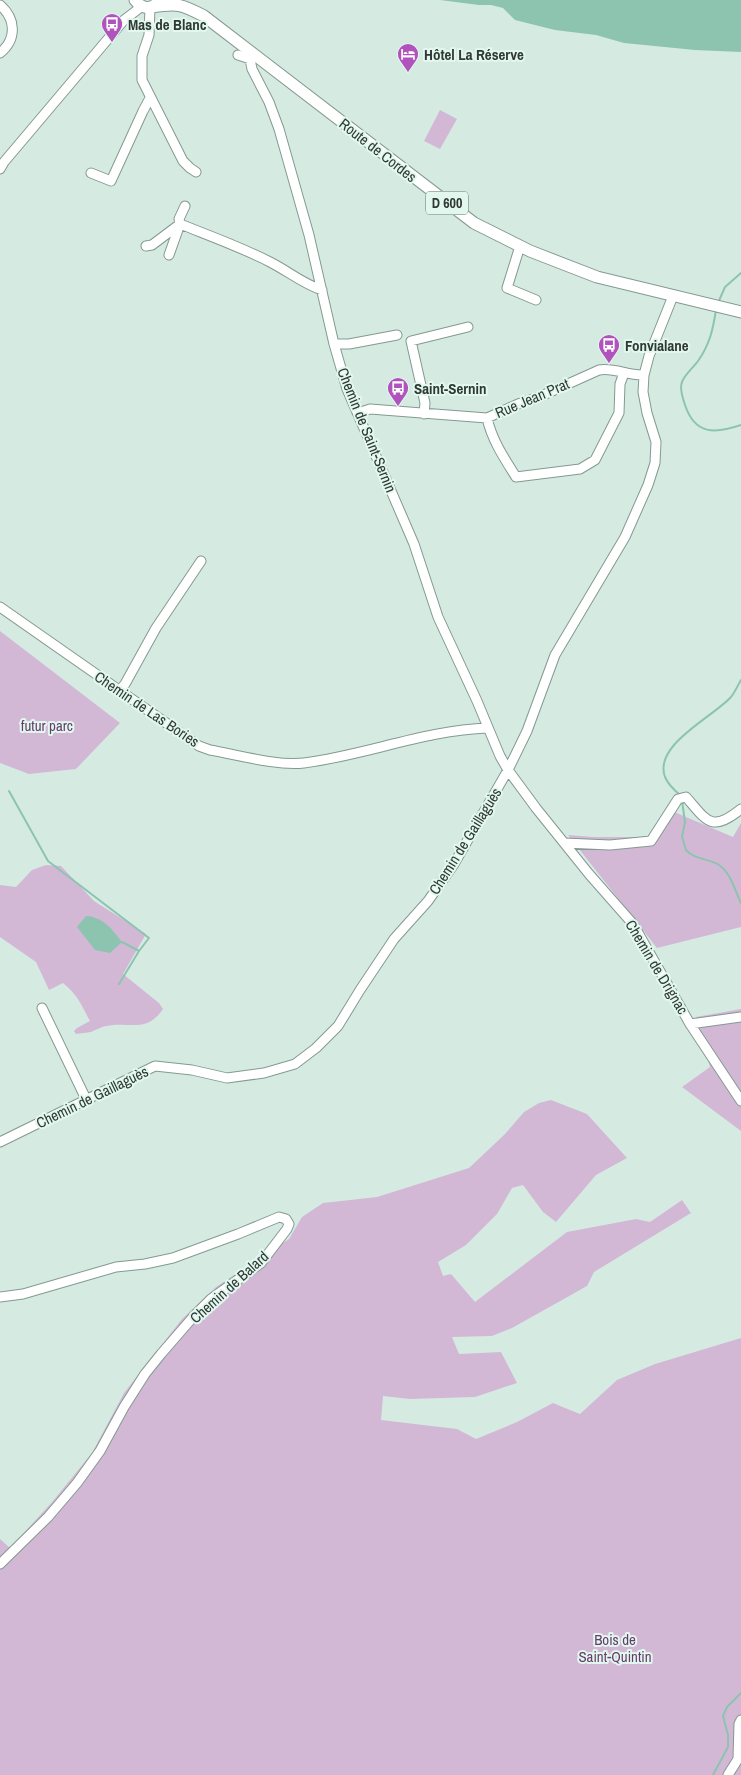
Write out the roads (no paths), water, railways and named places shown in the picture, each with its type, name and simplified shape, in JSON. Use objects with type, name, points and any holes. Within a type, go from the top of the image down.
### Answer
[{"type":"main road","name":"Route de Cordes","points":[[145,3],[172,2],[188,7],[204,16],[251,55],[474,223],[520,246],[596,277],[741,312]]},
{"type":"street","points":[[1,164],[124,19],[145,3]]},
{"type":"street","points":[[145,3],[149,35],[142,56],[142,80],[183,161],[196,172]]},
{"type":"street","points":[[0,5],[7,11],[13,28],[10,43],[0,53]]},
{"type":"street","points":[[238,55],[251,55]]},
{"type":"street","name":"Chemin de Saint-Sernin","points":[[251,55],[252,70],[269,102],[279,129],[309,235],[334,344],[347,389],[414,544],[438,618],[508,770]]},
{"type":"street","points":[[91,172],[111,182],[150,98]]},
{"type":"street","points":[[169,255],[180,224],[179,219],[185,206]]},
{"type":"street","points":[[180,224],[270,262],[311,286],[322,290]]},
{"type":"street","points":[[146,246],[152,245],[180,224]]},
{"type":"street","points":[[520,246],[507,288],[536,300]]},
{"type":"street","name":"Chemin de Gaillaguès","points":[[0,1142],[156,1066],[192,1070],[227,1078],[264,1073],[295,1064],[316,1048],[338,1026],[394,939],[428,901],[454,864],[508,770],[526,731],[555,655],[625,536],[648,485],[655,463],[656,442],[643,392],[644,374],[649,356],[673,296]]},
{"type":"street","points":[[424,414],[425,403],[411,341],[468,327]]},
{"type":"street","points":[[334,344],[350,344],[398,335]]},
{"type":"street","name":"Rue Jean Prat","points":[[358,413],[370,409],[487,418],[599,370],[607,368],[624,373],[644,374]]},
{"type":"street","points":[[487,418],[490,432],[499,451],[516,477],[580,468],[595,460],[619,413],[620,384],[624,373]]},
{"type":"street","points":[[119,691],[125,684],[156,628],[201,561]]},
{"type":"street","name":"Chemin de Las Bories","points":[[0,607],[199,746],[210,750],[278,762],[303,763],[432,735],[466,729],[488,728]]},
{"type":"street","name":"Chemin de Drignac","points":[[508,770],[564,843],[633,924],[690,1024],[741,1100]]},
{"type":"street","points":[[564,843],[610,845],[651,841],[678,798],[686,797],[706,820],[716,823],[726,821],[741,809]]},
{"type":"street","points":[[42,1008],[86,1099]]},
{"type":"street","points":[[690,1024],[741,1017]]},
{"type":"street","name":"Chemin de Balard","points":[[0,1297],[23,1294],[116,1267],[146,1264],[174,1258],[279,1217],[286,1219],[289,1224],[287,1230],[261,1263],[212,1299],[194,1316],[161,1354],[145,1374],[100,1451],[77,1483],[48,1517],[0,1564]]},
{"type":"street","points":[[728,1775],[738,1759],[739,1724],[741,1720]]},
{"type":"waterway","points":[[718,303],[725,287],[741,273]]},
{"type":"waterway","points":[[716,310],[708,342],[698,361],[683,379],[681,385],[682,393],[689,415],[700,427],[714,431],[741,425]]},
{"type":"waterway","points":[[680,795],[671,787],[665,777],[664,765],[668,754],[687,732],[731,697],[741,680]]},
{"type":"waterway","points":[[9,791],[48,861],[149,938],[139,951]]},
{"type":"waterway","points":[[682,801],[685,822],[682,837],[686,850],[693,856],[715,863],[723,868],[730,877],[741,903]]},
{"type":"waterway","points":[[119,984],[139,951],[122,942]]},
{"type":"waterway","points":[[713,1775],[728,1747],[728,1735],[723,1716],[727,1707],[741,1693]]},
{"type":"place","name":"Mas de Blanc","points":[[112,43]]},
{"type":"place","name":"Hôtel La Réserve","points":[[408,73]]},
{"type":"place","name":"Fonvialane","points":[[609,364]]},
{"type":"place","name":"Saint-Sernin","points":[[398,407]]},
{"type":"park label","name":"futur parc","points":[[47,725]]},
{"type":"park label","name":"Bois de Saint-Quintin","points":[[615,1648]]}]
